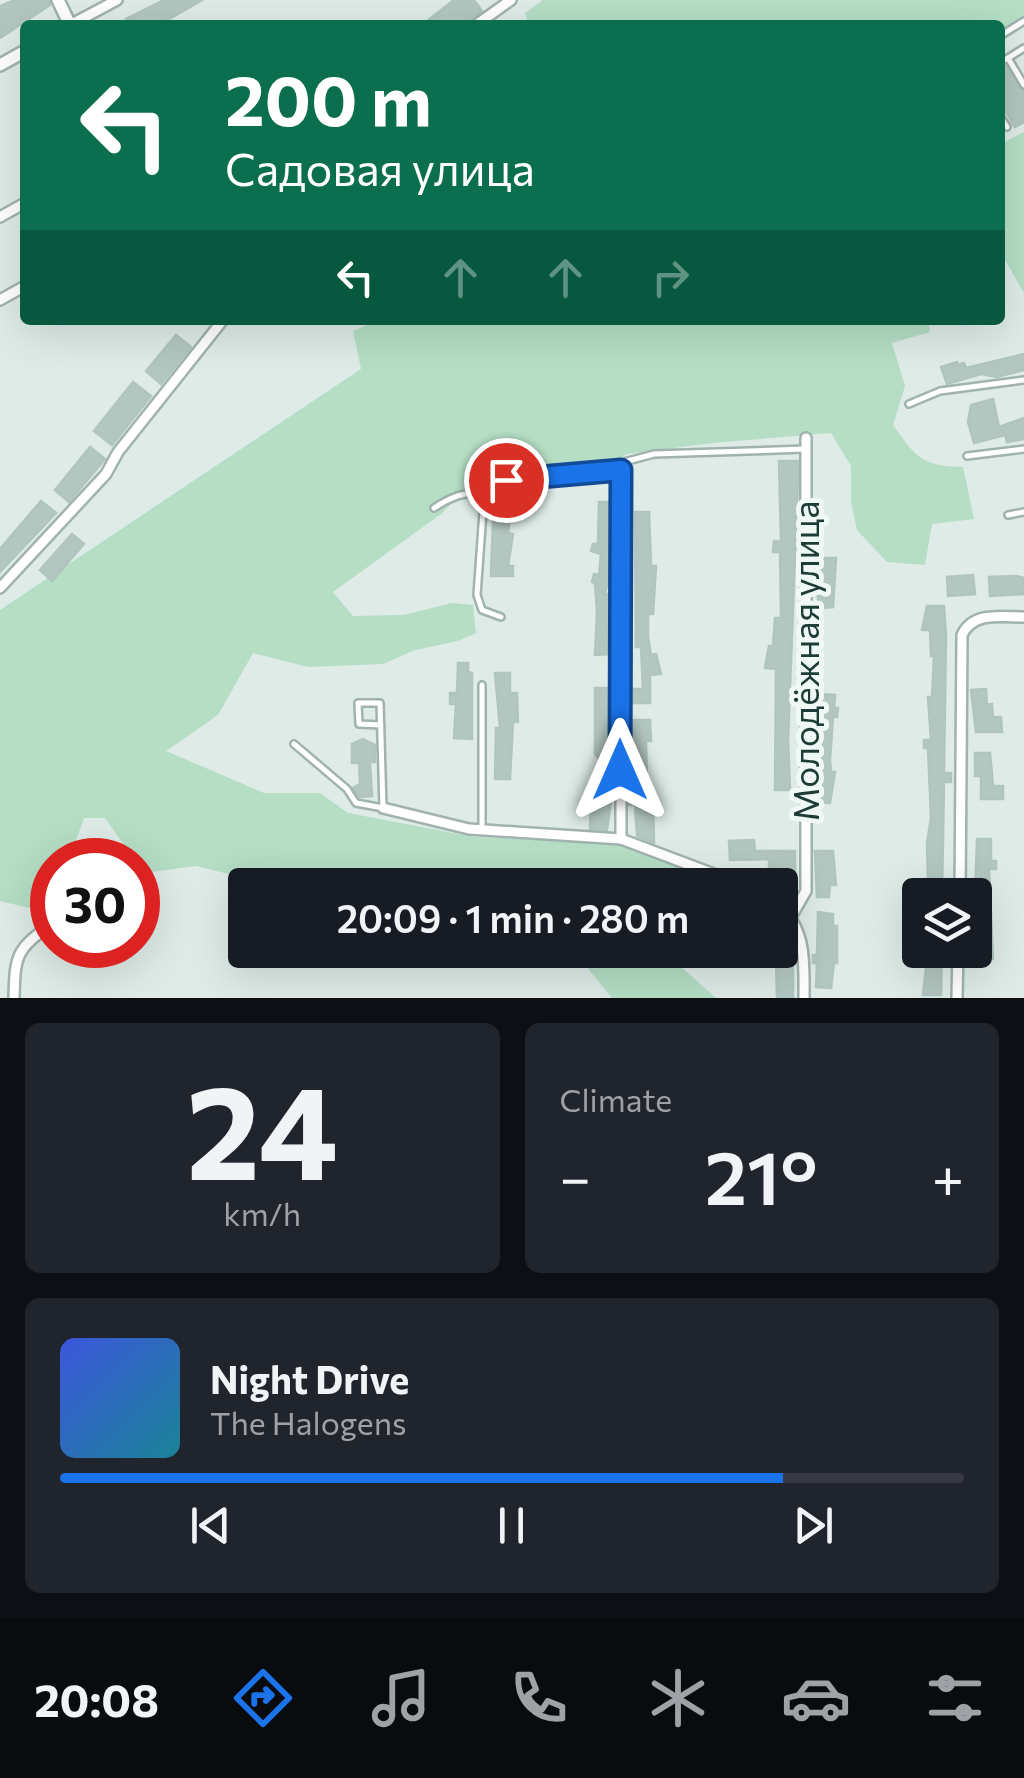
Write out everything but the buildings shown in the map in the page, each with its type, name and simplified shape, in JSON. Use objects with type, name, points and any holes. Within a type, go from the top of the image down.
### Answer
[{"type":"street","points":[[79,20],[116,0]]},
{"type":"street","points":[[483,20],[511,0]]},
{"type":"street","points":[[0,588],[106,474],[118,452],[219,325]]},
{"type":"street","name":"Молодёжная улица","points":[[798,904],[806,891],[806,438]]},
{"type":"street","points":[[620,839],[621,470]]},
{"type":"street","points":[[960,878],[962,635],[968,624],[980,618],[1024,617]]},
{"type":"street","points":[[383,808],[482,830],[620,839],[698,868]]},
{"type":"street","points":[[798,938],[803,953],[804,998]]},
{"type":"street","points":[[14,998],[15,958],[30,940]]},
{"type":"street","points":[[957,998],[958,968]]},
{"type":"lane","points":[[1005,60],[1024,48]]},
{"type":"lane","points":[[1008,58],[1024,85]]},
{"type":"lane","points":[[908,404],[940,392],[1024,380]]},
{"type":"lane","points":[[967,456],[1024,449]]},
{"type":"lane","points":[[434,508],[472,491],[485,493],[506,480],[621,470],[624,462],[654,454],[806,450]]},
{"type":"lane","points":[[485,493],[476,595],[482,610],[501,617]]},
{"type":"lane","points":[[1008,515],[1024,512]]},
{"type":"lane","points":[[482,685],[482,830]]},
{"type":"lane","points":[[294,744],[347,788],[356,803],[383,808],[381,725],[380,702],[358,703],[358,724],[381,725]]},
{"type":"green space","points":[[543,0],[1024,0],[1024,17],[1005,28],[1005,20],[527,20],[525,13]]},
{"type":"green space","points":[[1024,132],[1024,293],[1005,260],[1005,142]]},
{"type":"green space","points":[[367,325],[929,325],[930,332],[892,343],[905,386],[893,425],[921,458],[938,465],[963,467],[974,519],[932,524],[925,565],[887,562],[857,530],[851,502],[851,466],[831,433],[627,454],[605,467],[492,476],[465,490],[441,514],[333,592],[353,616],[403,615],[452,603],[473,605],[476,633],[415,650],[383,664],[308,667],[253,653],[218,715],[166,751],[264,793],[320,793],[348,813],[474,837],[621,843],[686,868],[228,868],[228,874],[196,866],[160,871],[160,838],[119,838],[105,818],[84,818],[77,838],[30,838],[30,908],[0,901],[0,610],[361,369],[353,331]]},
{"type":"green space","points":[[682,968],[716,998],[612,998],[589,970]]},
{"type":"route","points":[[506,480],[621,470],[620,770]]}]
